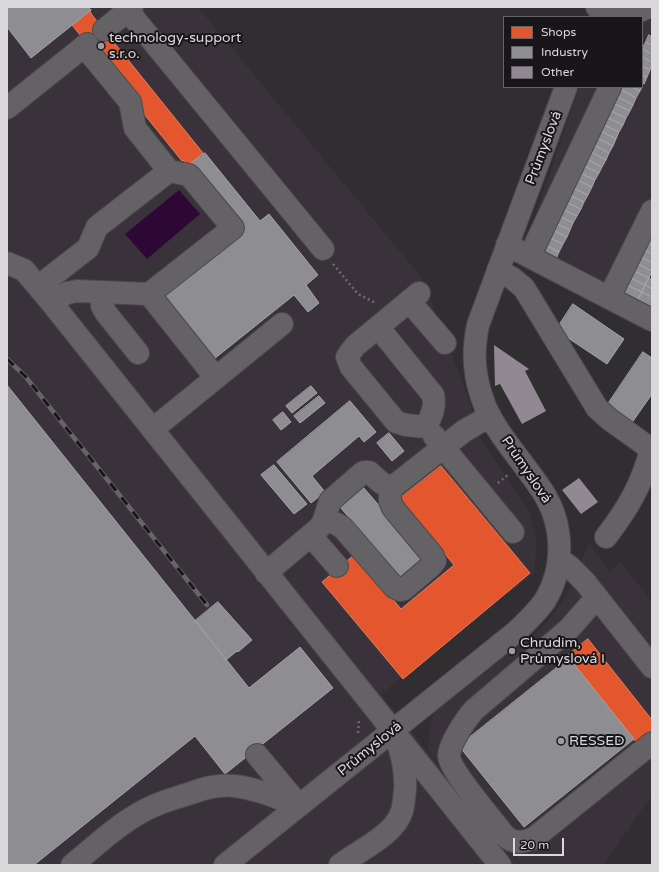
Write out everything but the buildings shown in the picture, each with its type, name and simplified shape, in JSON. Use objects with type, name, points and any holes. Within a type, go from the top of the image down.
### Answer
[{"type":"street","points":[[104,30],[130,9],[323,249]]},
{"type":"street","points":[[611,12],[627,15],[644,10]]},
{"type":"street","points":[[7,108],[85,45],[130,102],[135,128],[169,171],[189,175],[232,228],[149,294],[72,291],[66,293],[45,294]]},
{"type":"street","name":"Průmyslová","points":[[225,865],[517,631],[544,602],[551,589],[559,559],[559,533],[551,507],[544,493],[490,416],[480,393],[474,360],[474,345],[478,325],[566,88]]},
{"type":"street","points":[[535,245],[610,88]]},
{"type":"street","points":[[45,294],[88,248],[97,227],[169,171]]},
{"type":"street","points":[[609,298],[652,211]]},
{"type":"street","points":[[507,245],[652,320]]},
{"type":"street","points":[[7,264],[24,270],[45,294],[500,865]]},
{"type":"street","points":[[498,270],[512,278],[524,288],[597,408],[609,420],[651,447],[646,468],[637,490],[622,515],[606,537]]},
{"type":"street","points":[[102,292],[102,306],[106,313],[138,353]]},
{"type":"street","points":[[149,294],[216,378]]},
{"type":"street","points":[[445,343],[414,297],[354,346],[348,353],[347,357],[349,364],[396,422],[406,425],[426,427],[513,532]]},
{"type":"street","points":[[383,322],[433,395],[434,409],[426,427]]},
{"type":"street","points":[[153,429],[282,324]]},
{"type":"street","points":[[266,573],[318,528],[332,499],[364,472],[370,472],[379,481],[390,486],[398,483],[470,428],[490,416]]},
{"type":"street","points":[[318,528],[338,524],[394,587],[400,590],[404,588],[435,561],[433,556],[393,508],[390,501],[390,486]]},
{"type":"street","points":[[318,528],[337,566]]},
{"type":"street","points":[[559,559],[577,573],[598,597],[652,667]]},
{"type":"street","points":[[598,597],[569,629],[474,710],[452,745],[450,750],[450,762],[458,775],[504,835],[509,840],[522,843],[534,838],[652,743]]},
{"type":"street","points":[[340,865],[384,835],[393,826],[403,810],[405,785],[404,763],[392,731]]},
{"type":"street","points":[[257,755],[299,806]]},
{"type":"street","points":[[72,865],[125,822],[138,814],[156,805],[211,787],[235,786],[250,789],[271,795],[299,806]]},
{"type":"path","points":[[323,249],[325,254],[358,294],[374,301],[383,322]]},
{"type":"path","points":[[356,737],[360,724],[357,712],[369,702]]},
{"type":"shaded area","points":[[7,7],[198,7],[422,278],[470,402],[480,438],[529,510],[537,541],[534,574],[381,694],[520,865],[7,865]]},
{"type":"shaded area","points":[[652,7],[652,309],[546,258],[528,238],[579,88],[643,88],[643,16]]},
{"type":"shaded area","points":[[179,190],[200,214],[147,259],[125,234]]},
{"type":"shaded area","points":[[589,543],[610,573],[620,561],[652,602],[652,795],[604,865],[522,865],[428,750],[430,722],[434,712],[540,629],[553,615],[570,590]]},
{"type":"railway","points":[[7,359],[25,376],[207,605]]},
{"type":"place","name":"technology-support s.r.o.","points":[[101,46]]},
{"type":"place","name":"Chrudim, Průmyslová I","points":[[512,651]]},
{"type":"place","name":"RESSED","points":[[561,741]]}]
